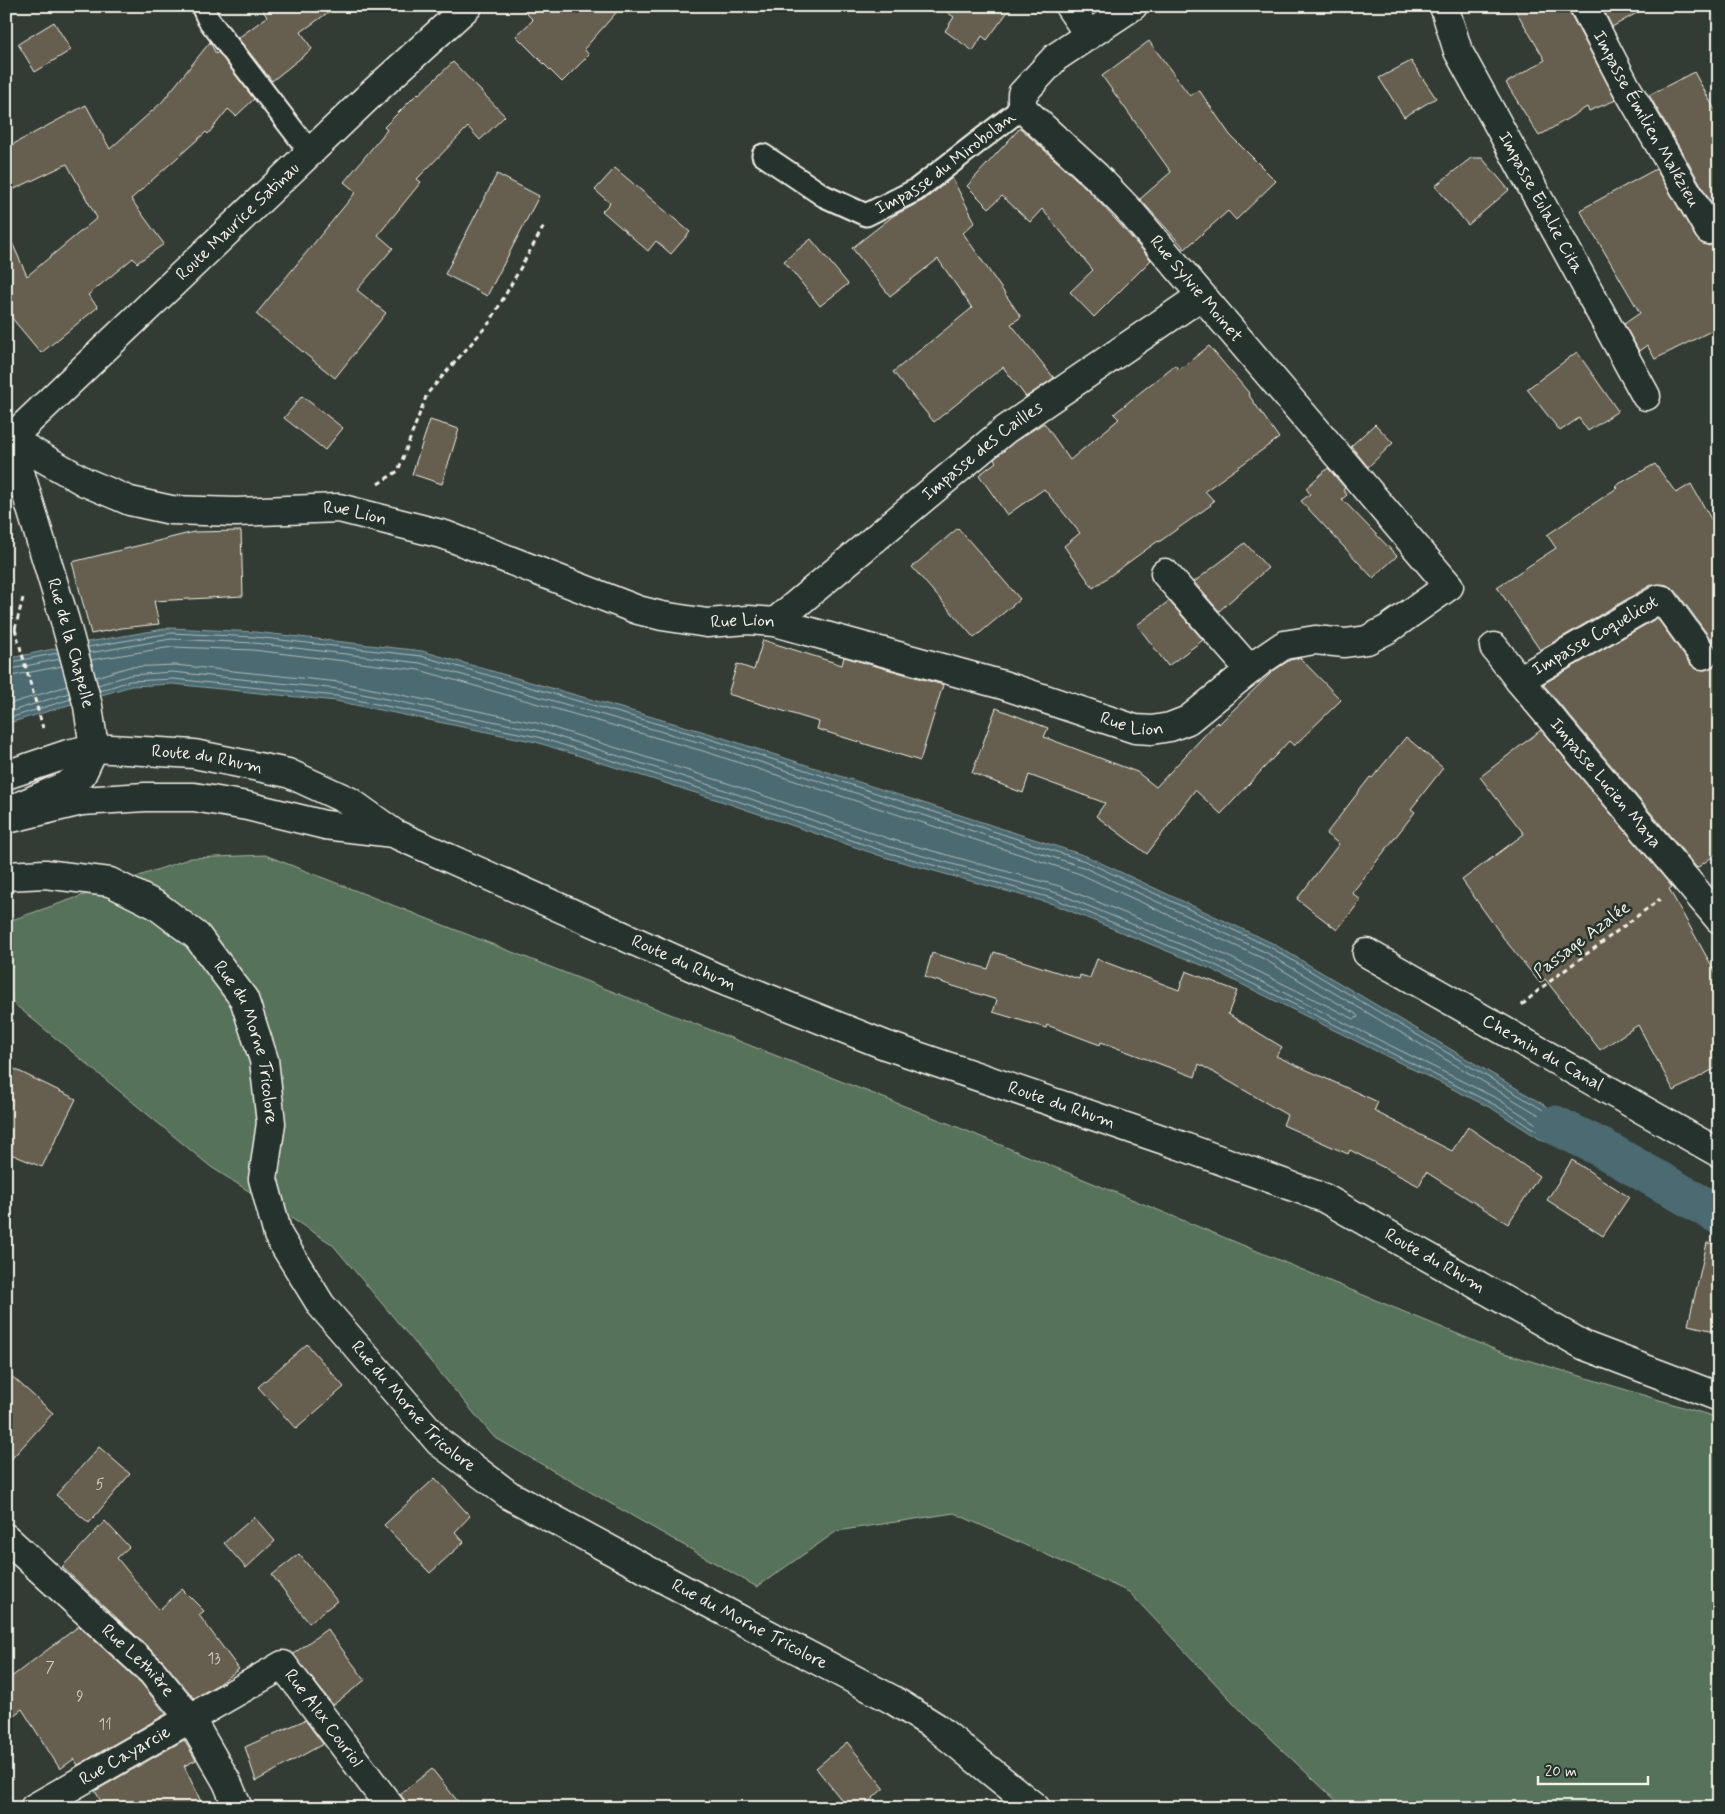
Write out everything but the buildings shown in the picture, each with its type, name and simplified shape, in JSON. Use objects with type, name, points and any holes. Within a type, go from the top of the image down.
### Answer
[{"type":"street","name":"Route Maurice Satinau","points":[[8,435],[468,6]]},
{"type":"street","points":[[1069,6],[1089,35]]},
{"type":"street","points":[[1022,108],[1022,94],[1056,57],[1133,6]]},
{"type":"street","name":"Impasse Eulalie Cita","points":[[1444,6],[1458,51],[1646,396]]},
{"type":"street","name":"Impasse Émilien Malézieu","points":[[1584,6],[1625,85],[1708,230]]},
{"type":"street","name":"Rue Sylvie Moinet","points":[[1022,108],[1096,176],[1129,210],[1448,586]]},
{"type":"street","name":"Impasse des Cailles","points":[[775,622],[1005,430],[1201,296]]},
{"type":"street","name":"Rue Lion","points":[[8,435],[85,482],[130,501],[171,510],[236,512],[339,508],[445,535],[638,610],[707,623],[748,620],[775,622],[1003,685],[1135,729],[1152,730],[1170,727],[1188,720],[1284,645],[1315,640],[1345,643],[1367,640],[1388,629],[1448,586]]},
{"type":"street","name":"Rue de la Chapelle","points":[[8,435],[65,622],[88,706],[94,748]]},
{"type":"street","points":[[1165,572],[1250,670]]},
{"type":"street","name":"Impasse Coquelicot","points":[[1520,680],[1659,598],[1663,600],[1703,655]]},
{"type":"street","name":"Impasse Lucien Maya","points":[[1494,647],[1719,919]]},
{"type":"street","points":[[6,812],[67,785],[82,774],[94,748]]},
{"type":"street","name":"Route du Rhum","points":[[6,774],[68,754],[94,748],[194,754],[288,773],[350,801],[395,834],[717,978],[885,1045],[1179,1145],[1324,1198],[1585,1346],[1719,1397]]},
{"type":"street","name":"Route du Rhum","points":[[6,820],[82,801],[145,797],[194,797],[247,806],[325,825],[395,834]]},
{"type":"street","name":"Rue du Morne Tricolore","points":[[6,876],[44,874],[110,882],[156,905],[197,936],[244,998],[264,1060],[271,1123],[263,1179],[278,1235],[321,1305],[439,1442],[509,1495],[893,1700],[936,1727],[1036,1808]]},
{"type":"street","name":"Chemin du Canal","points":[[1367,953],[1719,1153]]},
{"type":"street","name":"Rue Lethière","points":[[6,1538],[152,1672],[190,1718],[227,1782],[238,1808]]},
{"type":"street","name":"Rue Alex Couriol","points":[[190,1718],[282,1665],[391,1808]]},
{"type":"street","name":"Rue Cayarcie","points":[[34,1808],[190,1718]]},
{"type":"lane","points":[[202,6],[208,19],[310,152]]},
{"type":"lane","name":"Impasse du Mirobolan","points":[[763,155],[824,196],[866,215],[916,190],[1022,108]]},
{"type":"path","points":[[339,508],[398,471],[427,394],[490,322],[544,226]]},
{"type":"path","points":[[6,627],[16,629],[45,735]]},
{"type":"path","name":"Passage Azalée","points":[[1497,1027],[1541,988],[1686,879]]},
{"type":"green space","points":[[265,855],[950,1124],[1501,1352],[1719,1418],[1719,1808],[1344,1808],[1247,1717],[1129,1592],[954,1513],[837,1531],[757,1587],[494,1437],[332,1244],[211,1167],[6,997],[6,922],[191,858]]},
{"type":"water","points":[[170,628],[255,632],[422,651],[708,733],[1086,856],[1272,943],[1568,1119],[1602,1148],[1569,1149],[1543,1141],[1493,1109],[1211,969],[1053,904],[884,857],[721,801],[536,742],[336,701],[173,684],[131,686],[6,724],[6,659],[82,643]]},
{"type":"waterway","points":[[1555,1125],[1602,1148],[1719,1215]]}]
